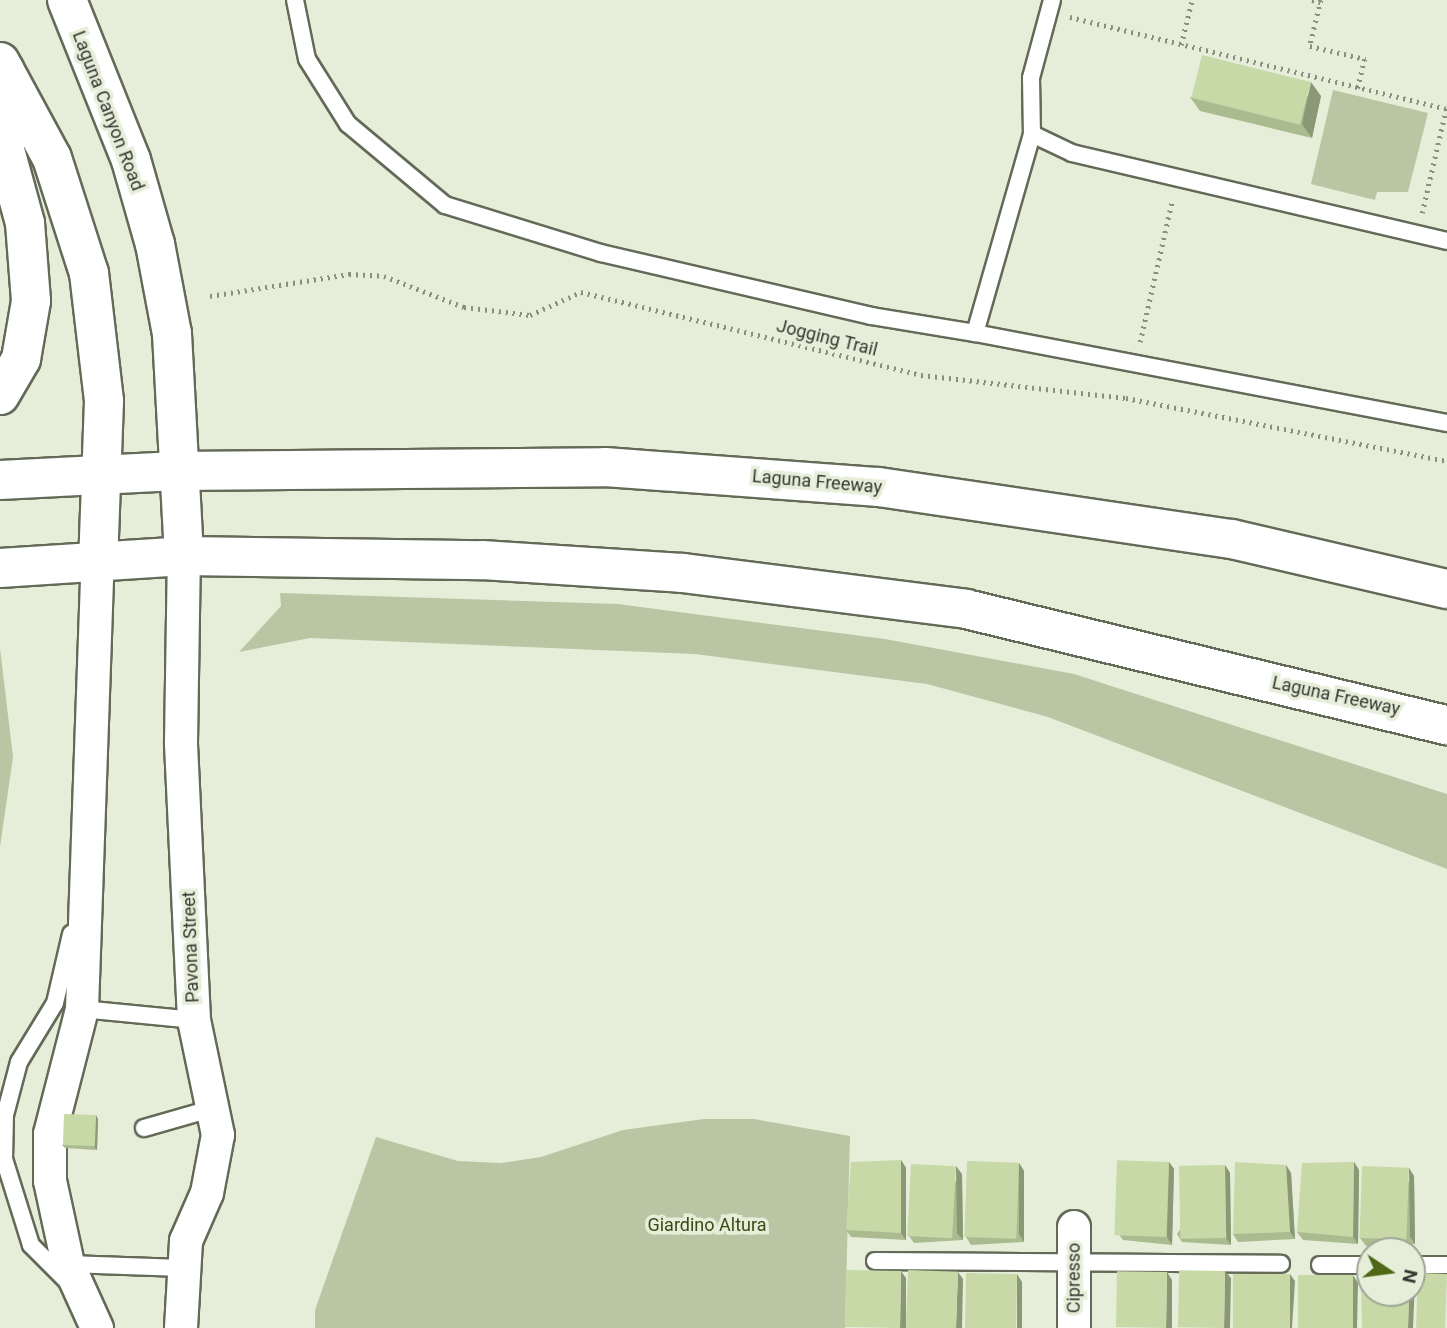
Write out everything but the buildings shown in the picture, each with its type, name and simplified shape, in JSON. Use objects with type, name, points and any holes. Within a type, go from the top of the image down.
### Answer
[{"type":"main road","name":"Laguna Canyon Road","points":[[67,0],[131,160],[155,244],[173,334],[177,471],[184,556]]},
{"type":"main road","points":[[0,395],[21,359],[32,301],[25,223],[5,150],[3,66]]},
{"type":"main road","points":[[3,66],[52,158],[89,273],[100,344],[105,478],[98,561]]},
{"type":"main road","name":"Laguna Freeway","points":[[177,471],[605,467],[879,487],[1232,538],[1447,589]]},
{"type":"main road","points":[[0,480],[105,478],[177,471]]},
{"type":"main road","points":[[0,568],[184,556]]},
{"type":"main road","name":"Laguna Freeway","points":[[184,556],[482,560],[683,573],[966,608],[1447,725]]},
{"type":"street","name":"Pavona Street","points":[[181,1328],[182,1268],[215,1164],[214,1108],[194,1020],[181,742],[184,556]]},
{"type":"street","points":[[97,1328],[73,1277],[50,1181],[50,1134],[82,1009],[84,855],[98,561]]},
{"type":"street","name":"Cipresso","points":[[1074,1227],[1074,1328]]},
{"type":"lane","points":[[295,0],[307,59],[348,124],[445,205],[601,253],[872,316],[975,332],[1447,423]]},
{"type":"lane","points":[[975,332],[1032,134],[1031,78],[1050,6]]},
{"type":"lane","points":[[1032,134],[1072,153],[1447,242]]},
{"type":"lane","points":[[84,855],[68,960],[55,1003],[19,1062],[5,1115],[4,1158],[31,1245],[73,1277],[182,1268]]},
{"type":"lane","points":[[82,1009],[194,1020]]},
{"type":"lane","points":[[144,1128],[214,1108]]},
{"type":"lane","points":[[875,1261],[1281,1264]]},
{"type":"lane","points":[[1320,1265],[1356,1265]]},
{"type":"lane","points":[[1426,1265],[1447,1265]]},
{"type":"path","points":[[1181,45],[1192,0]]},
{"type":"path","points":[[1312,0],[1321,1],[1310,46],[1365,59],[1358,88]]},
{"type":"path","points":[[1050,6],[1181,45],[1447,107],[1416,234]]},
{"type":"path","points":[[1135,363],[1172,177]]},
{"type":"path","name":"Jogging Trail","points":[[210,296],[349,274],[384,276],[464,307],[530,315],[581,292],[921,375],[1126,398],[1447,461]]},
{"type":"green space","points":[[1333,90],[1428,113],[1408,192],[1377,192],[1375,200],[1311,184]]},
{"type":"green space","points":[[280,593],[618,604],[885,639],[1074,674],[1447,794],[1447,869],[1048,717],[927,684],[695,654],[310,638],[239,652],[281,606]]},
{"type":"green space","points":[[0,648],[13,757],[0,847]]},
{"type":"green space","name":"Giardino Altura","points":[[704,1119],[754,1119],[850,1136],[845,1328],[315,1328],[315,1310],[376,1137],[458,1161],[501,1163],[541,1157],[623,1130]]}]
